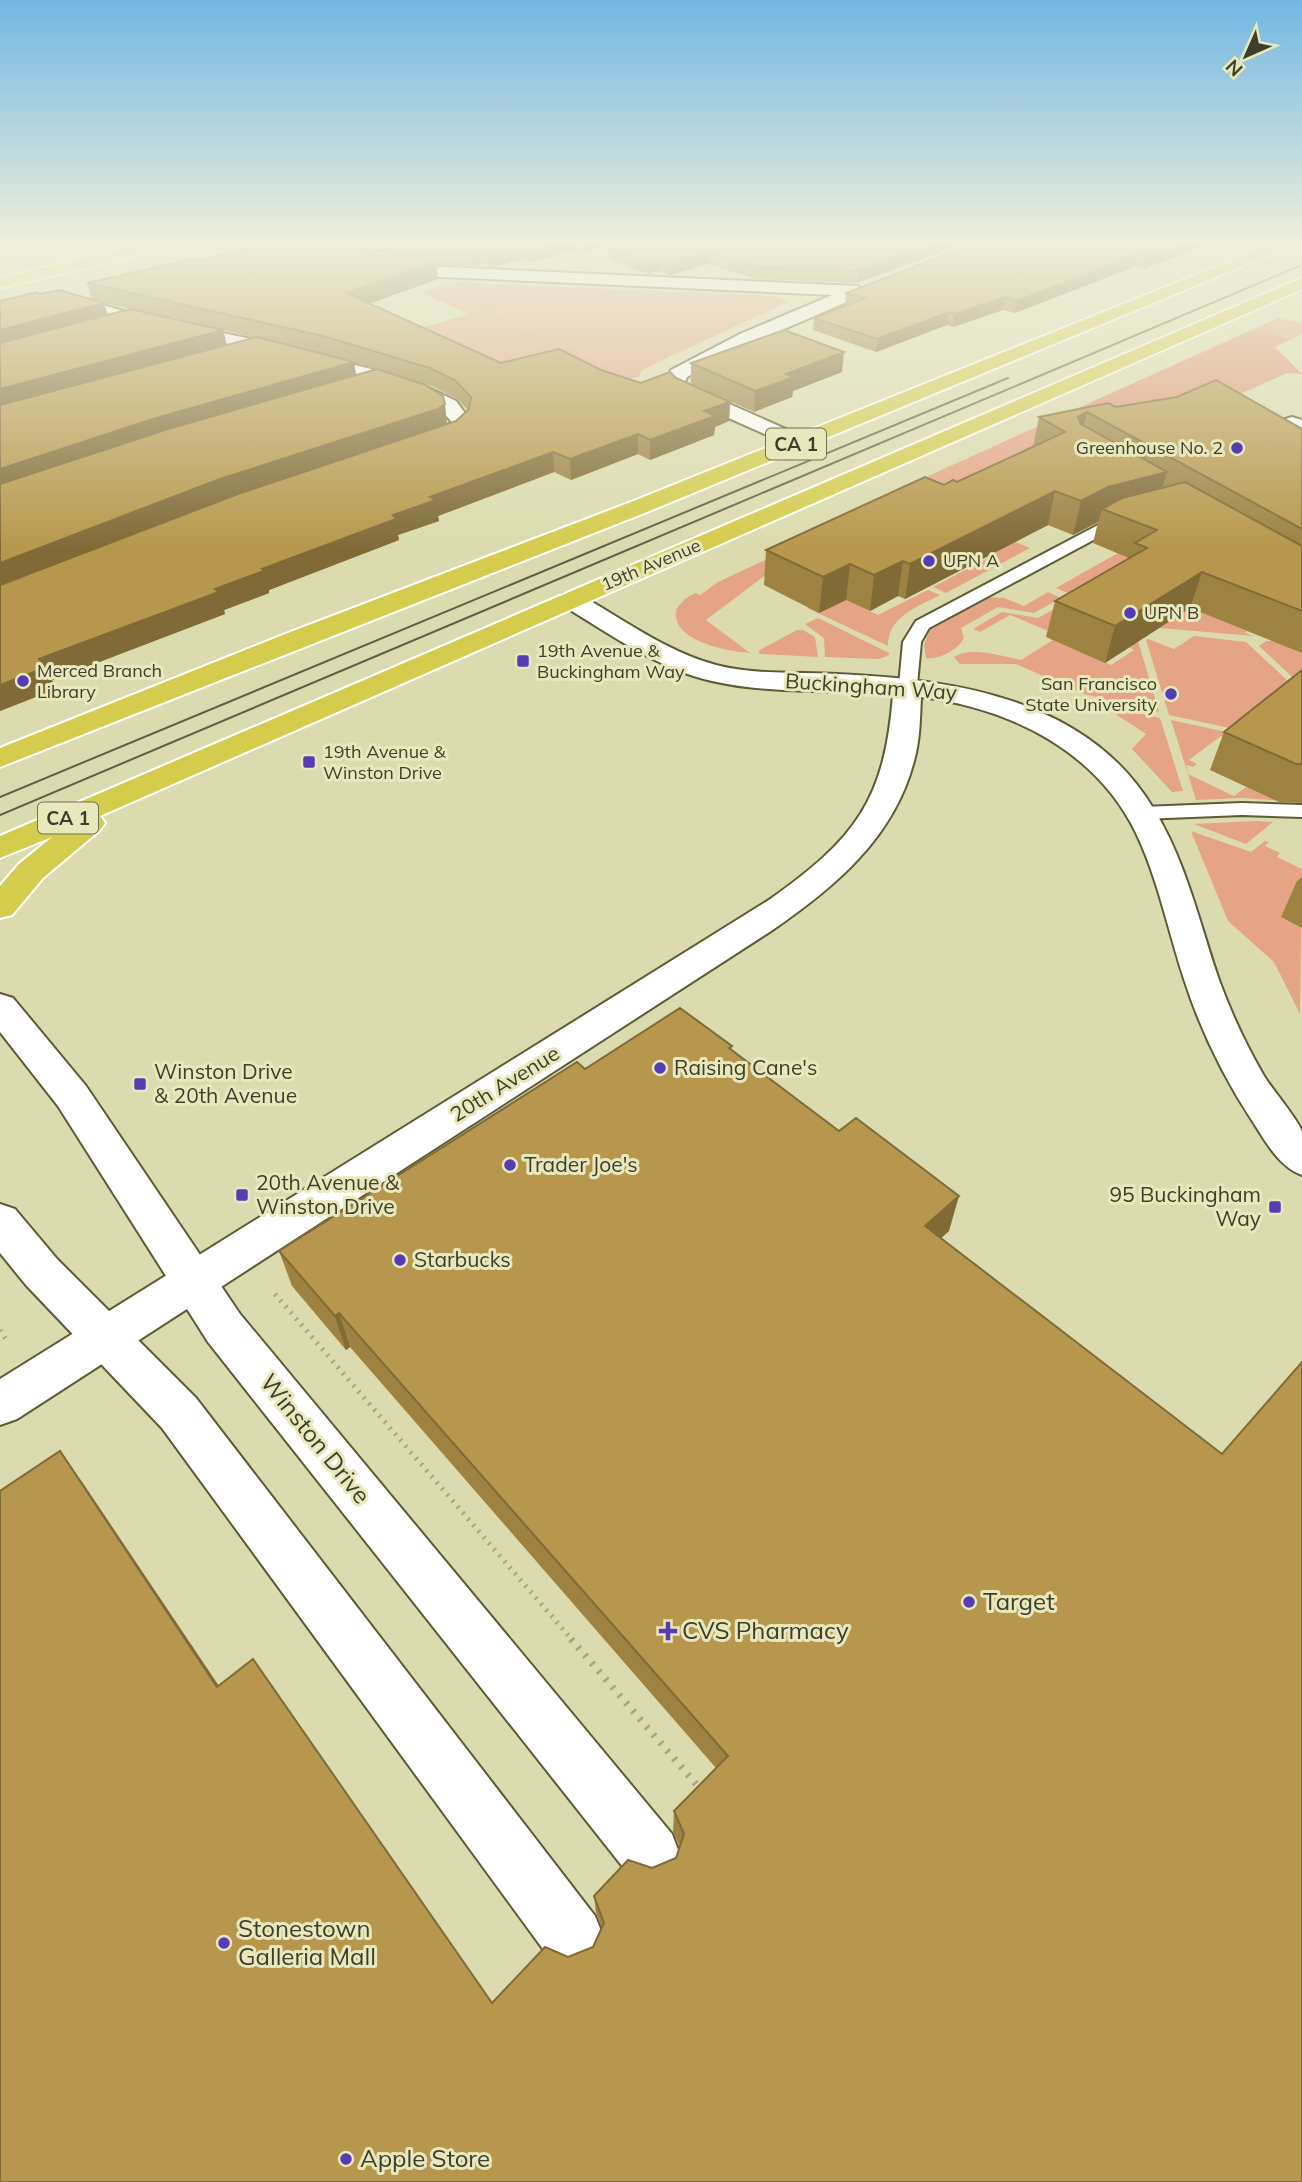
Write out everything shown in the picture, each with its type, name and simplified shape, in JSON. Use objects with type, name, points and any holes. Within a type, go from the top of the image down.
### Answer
[{"type":"highway","name":"CA 1","points":[[0,758],[799,443],[1038,346]]},
{"type":"highway","name":"19th Avenue","points":[[0,848],[1157,346]]},
{"type":"highway","points":[[0,907],[15,888],[50,855],[136,789]]},
{"type":"street","points":[[222,357],[263,346],[326,361],[442,402],[459,415],[461,422],[458,429],[449,435],[408,449]]},
{"type":"street","points":[[732,346],[678,374],[676,383],[684,391],[799,443]]},
{"type":"street","name":"Buckingham Way","points":[[571,600],[670,656],[713,673],[751,678],[908,685],[977,696],[1013,708],[1091,755],[1118,780],[1142,813],[1158,845],[1217,1019],[1253,1092],[1302,1159]]},
{"type":"street","name":"20th Avenue","points":[[0,1404],[759,923],[816,884],[852,846],[877,812],[891,787],[903,745],[908,685]]},
{"type":"street","name":"Winston Drive","points":[[0,1007],[72,1096],[225,1328],[651,1855]]},
{"type":"street","points":[[0,1221],[26,1256],[150,1378],[212,1455],[573,1938]]},
{"type":"lane","points":[[360,387],[384,380]]},
{"type":"lane","points":[[908,685],[912,642],[922,625],[1106,527],[1142,517]]},
{"type":"lane","points":[[1142,813],[1242,809],[1302,811]]},
{"type":"path","points":[[558,346],[628,376]]},
{"type":"path","points":[[615,379],[678,374]]},
{"type":"path","points":[[275,1294],[707,1797]]},
{"type":"path","points":[[0,1330],[7,1341]]},
{"type":"shaded area","points":[[359,346],[693,346],[643,370],[637,377],[510,411]]},
{"type":"shaded area","points":[[1216,346],[1277,346],[1275,347],[1302,374],[1287,373],[1238,395],[1065,414]]},
{"type":"shaded area","points":[[1065,414],[1100,435],[784,561],[706,620],[750,653],[702,642],[690,636],[676,619],[677,608],[695,593],[700,595],[718,582],[836,527],[869,503]]},
{"type":"shaded area","points":[[976,526],[1030,548],[946,593],[933,587],[988,558],[947,540]]},
{"type":"shaded area","points":[[1134,544],[1150,550],[1070,594],[1056,588]]},
{"type":"shaded area","points":[[928,590],[940,595],[914,608],[899,620],[889,636],[888,646],[807,608],[834,594],[878,615]]},
{"type":"shaded area","points":[[1048,592],[1061,598],[1034,613],[998,607],[961,628],[964,638],[953,650],[942,656],[926,658],[924,644],[930,630],[989,597],[1004,598],[1024,606]]},
{"type":"shaded area","points":[[1069,601],[1053,633],[1010,615],[980,632],[973,629],[1002,612],[1038,618]]},
{"type":"shaded area","points":[[1185,606],[1247,631],[1245,633],[1254,636],[1159,628]]},
{"type":"shaded area","points":[[818,618],[889,655],[879,659],[825,657],[824,638],[805,624]]},
{"type":"shaded area","points":[[797,630],[803,630],[815,637],[818,657],[760,654],[758,651]]},
{"type":"shaded area","points":[[1194,636],[1246,642],[1302,694],[1253,733],[1169,715],[1146,640],[1174,649]]},
{"type":"shaded area","points":[[1053,640],[1111,665],[1134,650],[1129,647],[1138,641],[1159,712],[1084,694],[1016,664],[960,664],[954,657],[978,652],[1021,660]]},
{"type":"shaded area","points":[[1266,641],[1274,641],[1302,653],[1302,686],[1259,646]]},
{"type":"shaded area","points":[[1100,704],[1160,718],[1183,791],[1172,792],[1132,749],[1146,734]]},
{"type":"shaded area","points":[[1171,720],[1254,738],[1279,762],[1221,736],[1189,760],[1197,764],[1193,767],[1186,765],[1188,774],[1234,796],[1246,787],[1302,802],[1241,798],[1196,800]]},
{"type":"shaded area","points":[[1273,822],[1246,844],[1194,824]]},
{"type":"shaded area","points":[[1191,831],[1251,852],[1265,841],[1269,842],[1265,846],[1280,853],[1277,857],[1302,869],[1300,1014],[1274,962],[1228,921]]},
{"type":"building","points":[[0,346],[163,346],[0,389]]},
{"type":"building","points":[[224,346],[291,346],[354,362],[156,418],[0,469],[0,405]]},
{"type":"building","points":[[356,346],[463,346],[501,363],[559,349],[601,370],[641,383],[670,372],[676,378],[730,402],[704,411],[715,416],[650,440],[638,434],[570,459],[553,452],[430,497],[436,500],[393,515],[396,519],[215,589],[219,592],[39,659],[47,667],[0,685],[0,585],[238,494],[456,421],[469,409],[471,397],[455,380],[430,368]]},
{"type":"building","points":[[739,346],[827,346],[844,352],[786,374],[794,377],[755,391],[691,363]]},
{"type":"building","points":[[377,369],[425,385],[443,396],[445,404],[438,409],[220,479],[0,563],[0,484],[168,429]]},
{"type":"building","points":[[1216,380],[1302,429],[1302,529],[1087,412],[1078,417],[1081,424],[1167,472],[1108,487],[1081,501],[1055,491],[910,564],[903,561],[874,575],[850,564],[823,577],[766,550],[925,477],[944,485],[953,480],[957,482],[1065,432],[1039,417],[1108,403],[1116,407],[1177,397]]},
{"type":"building","points":[[1185,482],[1302,546],[1302,611],[1202,572],[1115,626],[1055,601],[1147,548],[1135,543],[1157,530],[1102,509],[1122,498]]},
{"type":"building","points":[[1302,670],[1302,764],[1296,764],[1224,732]]},
{"type":"building","points":[[680,1008],[839,1131],[856,1118],[959,1196],[925,1226],[1222,1454],[1302,1362],[1302,2182],[0,2182],[0,1491],[60,1451],[217,1687],[253,1659],[492,2003],[545,1947],[568,1957],[593,1947],[604,1923],[594,1896],[628,1860],[652,1868],[676,1858],[684,1834],[674,1811],[728,1756],[339,1313],[335,1316],[279,1251],[577,1062],[585,1069]]},
{"type":"tram line","points":[[0,815],[1111,346]]},
{"type":"tram line","points":[[0,797],[1008,378]]},
{"type":"place","name":"Greenhouse No. 2","points":[[1237,448]]},
{"type":"place","name":"UPN A","points":[[929,561]]},
{"type":"place","name":"UPN B","points":[[1130,613]]},
{"type":"place","name":"19th Avenue & Buckingham Way","points":[[523,661]]},
{"type":"place","name":"Merced Branch Library","points":[[23,681]]},
{"type":"place","name":"San Francisco State University","points":[[1171,694]]},
{"type":"place","name":"19th Avenue & Winston Drive","points":[[309,762]]},
{"type":"place","name":"Raising Cane's","points":[[660,1068]]},
{"type":"place","name":"Winston Drive & 20th Avenue","points":[[140,1084]]},
{"type":"place","name":"Trader Joe's","points":[[510,1165]]},
{"type":"place","name":"20th Avenue & Winston Drive","points":[[242,1195]]},
{"type":"place","name":"95 Buckingham Way","points":[[1275,1207]]},
{"type":"place","name":"Starbucks","points":[[400,1260]]},
{"type":"place","name":"Target","points":[[969,1602]]},
{"type":"place","name":"CVS Pharmacy","points":[[668,1631]]},
{"type":"place","name":"Stonestown Galleria Mall","points":[[224,1943]]},
{"type":"place","name":"Apple Store","points":[[346,2159]]}]
